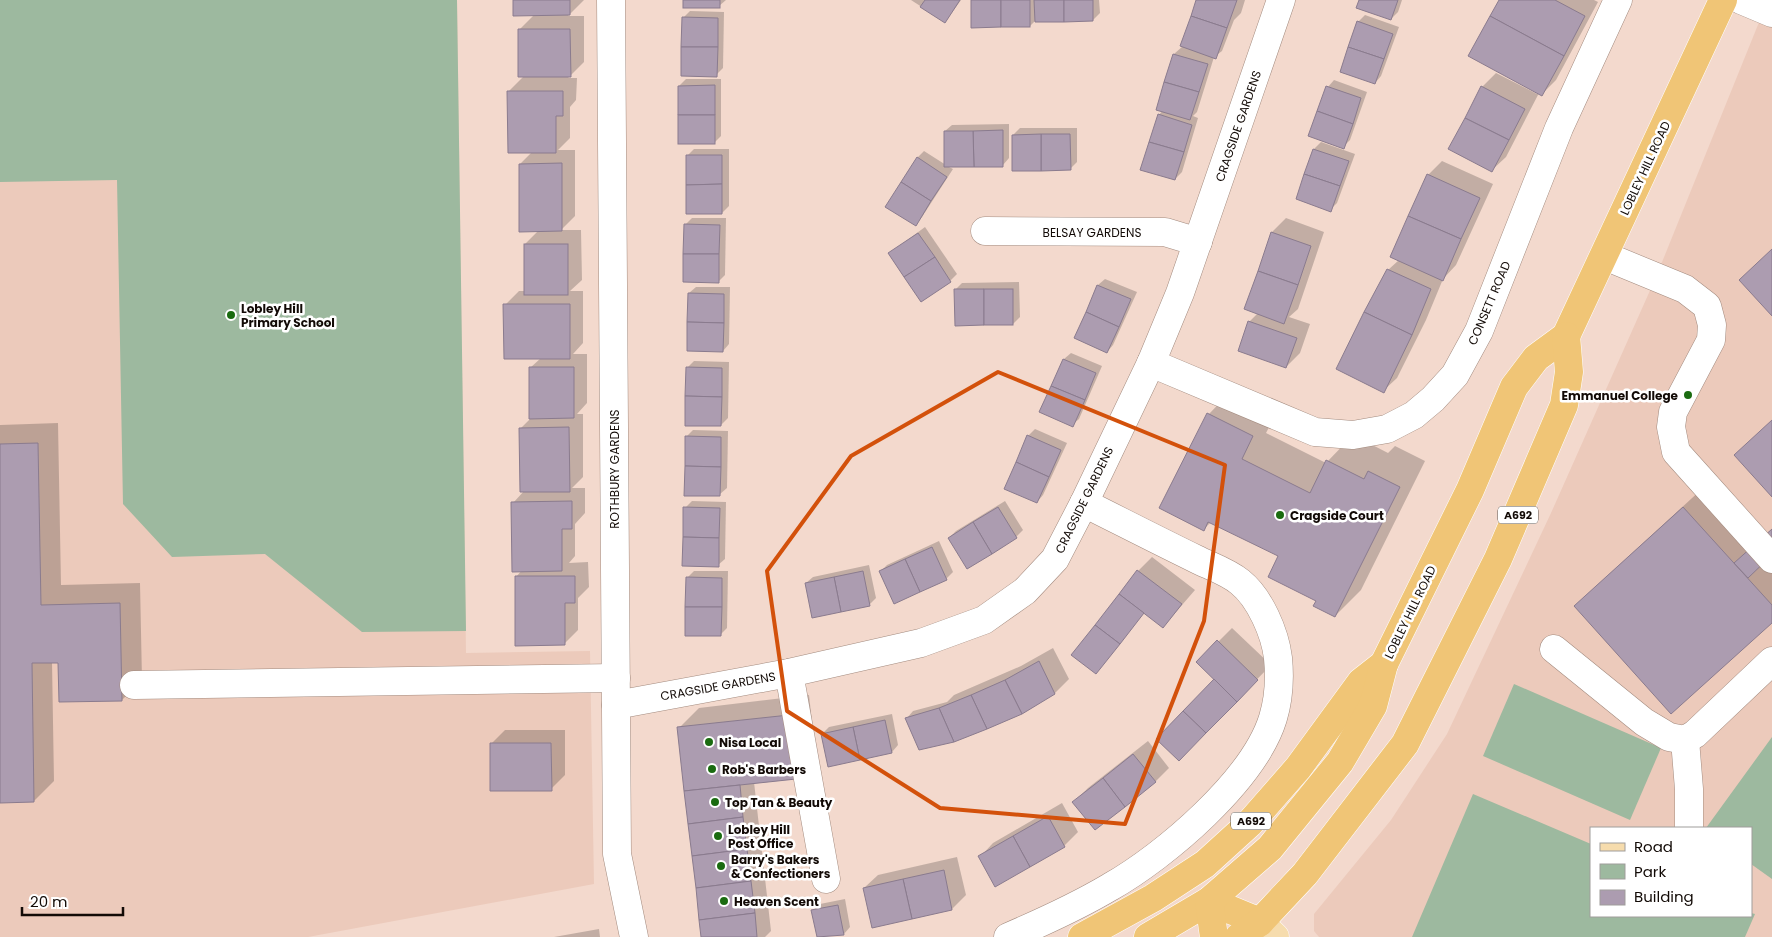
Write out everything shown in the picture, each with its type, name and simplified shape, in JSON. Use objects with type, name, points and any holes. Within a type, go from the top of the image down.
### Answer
[{"type":"highway","name":"LOBLEY HILL ROAD","points":[[1082,937],[1153,898],[1204,864],[1242,830],[1298,768],[1361,682],[1384,664],[1470,490],[1514,387],[1536,358],[1566,336],[1723,0]]},
{"type":"highway","name":"A692","points":[[1209,901],[1258,932],[1405,744],[1498,559],[1564,406],[1569,372],[1566,336]]},
{"type":"highway","name":"A692","points":[[1148,937],[1209,901],[1270,848],[1340,762],[1373,706],[1384,664]]},
{"type":"highway","points":[[1209,901],[1214,937]]},
{"type":"street","name":"ROTHBURY GARDENS","points":[[611,0],[617,854],[634,937]]},
{"type":"street","name":"CRAGSIDE GARDENS","points":[[134,685],[616,692],[789,673],[921,643],[984,620],[1025,591],[1055,560],[1084,503],[1151,363],[1180,293],[1281,0]]},
{"type":"street","name":"CONSETT ROAD","points":[[1151,363],[1315,432],[1353,435],[1387,430],[1427,404],[1455,375],[1479,331],[1558,128],[1618,0]]},
{"type":"street","points":[[1741,0],[1772,13]]},
{"type":"street","name":"BELSAY GARDENS","points":[[985,231],[1164,232],[1198,242]]},
{"type":"street","points":[[1605,256],[1685,289],[1707,306],[1712,325],[1711,340],[1672,412],[1671,427],[1676,452],[1772,559]]},
{"type":"street","points":[[1008,937],[1045,922],[1112,887],[1175,841],[1219,800],[1248,767],[1266,735],[1273,718],[1280,679],[1276,643],[1263,611],[1240,582],[1084,503]]},
{"type":"street","points":[[1554,649],[1644,722],[1669,737],[1685,740],[1695,734],[1772,661]]},
{"type":"street","points":[[789,673],[826,879]]},
{"type":"street","points":[[1685,740],[1690,788],[1689,827]]},
{"type":"highlighted area","points":[[998,372],[1225,465],[1204,621],[1125,824],[940,808],[787,711],[767,571],[851,456]]},
{"type":"shaded area","name":"Lobley Hill Primary School","points":[[0,0],[457,0],[466,653],[590,651],[594,884],[308,937],[0,937]]},
{"type":"shaded area","name":"Emmanuel College","points":[[1768,0],[1772,0],[1772,937],[1319,937],[1314,931],[1314,914],[1391,820],[1447,734],[1551,513],[1656,277]]},
{"type":"green space","points":[[0,0],[457,0],[466,631],[362,632],[265,554],[172,557],[123,504],[117,180],[0,182]]},
{"type":"green space","points":[[1514,684],[1661,748],[1630,820],[1483,756]]},
{"type":"green space","points":[[1772,737],[1772,879],[1752,865],[1752,827],[1707,827]]},
{"type":"green space","points":[[1473,794],[1590,844],[1590,917],[1752,917],[1752,913],[1755,914],[1745,937],[1412,937]]},
{"type":"building","points":[[513,0],[570,0],[570,15],[513,16]]},
{"type":"building","points":[[683,0],[720,0],[720,8],[683,8]]},
{"type":"building","points":[[925,0],[960,0],[945,23],[920,7]]},
{"type":"building","points":[[971,0],[1001,0],[1001,27],[971,28]]},
{"type":"building","points":[[1001,0],[1030,0],[1030,27],[1001,27]]},
{"type":"building","points":[[1034,0],[1064,0],[1064,22],[1035,22]]},
{"type":"building","points":[[1064,0],[1093,0],[1093,21],[1064,22]]},
{"type":"building","points":[[1196,0],[1237,0],[1227,28],[1191,16]]},
{"type":"building","points":[[1359,0],[1398,0],[1391,20],[1356,8]]},
{"type":"building","points":[[1499,0],[1555,0],[1585,16],[1564,56],[1490,16]]},
{"type":"building","points":[[1191,16],[1227,28],[1216,59],[1180,46]]},
{"type":"building","points":[[1490,16],[1564,56],[1542,96],[1468,56]]},
{"type":"building","points":[[682,17],[718,18],[718,47],[681,47]]},
{"type":"building","points":[[1357,21],[1393,34],[1384,59],[1348,47]]},
{"type":"building","points":[[518,29],[570,29],[571,77],[518,77]]},
{"type":"building","points":[[681,47],[718,47],[717,77],[681,76]]},
{"type":"building","points":[[1348,47],[1384,59],[1375,84],[1340,72]]},
{"type":"building","points":[[1173,54],[1208,64],[1199,92],[1164,82]]},
{"type":"building","points":[[1164,82],[1199,92],[1190,120],[1156,110]]},
{"type":"building","points":[[715,85],[715,115],[678,115],[678,86]]},
{"type":"building","points":[[1326,86],[1361,98],[1353,124],[1317,111]]},
{"type":"building","points":[[1481,86],[1525,109],[1509,140],[1465,118]]},
{"type":"building","points":[[507,91],[563,91],[563,116],[556,116],[556,153],[508,153]]},
{"type":"building","points":[[1317,111],[1353,124],[1344,149],[1308,136]]},
{"type":"building","points":[[1158,114],[1192,125],[1184,152],[1149,142]]},
{"type":"building","points":[[678,115],[715,115],[715,144],[678,144]]},
{"type":"building","points":[[1465,118],[1509,140],[1492,172],[1448,149]]},
{"type":"building","points":[[1003,130],[1003,167],[974,167],[973,131]]},
{"type":"building","points":[[944,131],[973,131],[974,167],[944,167]]},
{"type":"building","points":[[1041,134],[1070,134],[1071,170],[1041,171]]},
{"type":"building","points":[[1041,134],[1041,171],[1012,171],[1012,135]]},
{"type":"building","points":[[1149,142],[1184,152],[1175,180],[1140,170]]},
{"type":"building","points":[[1313,149],[1349,161],[1340,186],[1304,174]]},
{"type":"building","points":[[686,155],[722,155],[722,184],[686,185]]},
{"type":"building","points":[[917,157],[947,177],[931,201],[901,182]]},
{"type":"building","points":[[562,163],[562,231],[519,232],[519,164]]},
{"type":"building","points":[[1304,174],[1340,186],[1331,212],[1296,199]]},
{"type":"building","points":[[1427,174],[1480,198],[1461,239],[1408,216]]},
{"type":"building","points":[[901,182],[931,201],[916,226],[885,207]]},
{"type":"building","points":[[722,184],[722,214],[686,214],[686,185]]},
{"type":"building","points":[[1408,216],[1461,239],[1443,281],[1390,257]]},
{"type":"building","points":[[684,224],[720,225],[719,254],[683,254]]},
{"type":"building","points":[[1271,232],[1311,246],[1298,285],[1258,271]]},
{"type":"building","points":[[918,233],[935,257],[904,277],[888,253]]},
{"type":"building","points":[[524,244],[568,244],[568,295],[524,295]]},
{"type":"building","points":[[1772,249],[1772,316],[1739,280]]},
{"type":"building","points":[[683,254],[719,254],[719,283],[683,282]]},
{"type":"building","points":[[935,257],[951,282],[921,302],[904,277]]},
{"type":"building","points":[[1387,269],[1431,289],[1412,335],[1364,312]]},
{"type":"building","points":[[1258,271],[1298,285],[1284,324],[1244,309]]},
{"type":"building","points":[[1097,285],[1131,299],[1119,327],[1086,312]]},
{"type":"building","points":[[954,289],[984,289],[984,325],[955,326]]},
{"type":"building","points":[[984,289],[1013,289],[1013,325],[984,325]]},
{"type":"building","points":[[688,293],[724,294],[724,323],[687,322]]},
{"type":"building","points":[[503,304],[570,304],[570,359],[504,359]]},
{"type":"building","points":[[1086,312],[1119,327],[1107,353],[1074,338]]},
{"type":"building","points":[[1364,312],[1412,335],[1384,393],[1336,369]]},
{"type":"building","points":[[1248,321],[1297,338],[1286,368],[1238,351]]},
{"type":"building","points":[[687,322],[724,323],[723,352],[687,351]]},
{"type":"building","points":[[1063,359],[1096,373],[1085,400],[1051,386]]},
{"type":"building","points":[[529,367],[574,367],[574,418],[529,419]]},
{"type":"building","points":[[686,367],[722,368],[722,397],[685,396]]},
{"type":"building","points":[[1051,386],[1085,400],[1073,427],[1039,412]]},
{"type":"building","points":[[685,396],[722,397],[721,426],[685,426]]},
{"type":"building","name":"Cragside Court","points":[[1207,413],[1253,436],[1242,459],[1310,493],[1326,460],[1364,479],[1368,471],[1400,487],[1335,617],[1313,606],[1316,601],[1268,577],[1278,556],[1208,522],[1204,531],[1159,508]]},
{"type":"building","points":[[1772,420],[1772,497],[1734,455]]},
{"type":"building","points":[[569,427],[570,492],[520,492],[519,428]]},
{"type":"building","points":[[1027,435],[1061,450],[1049,477],[1016,462]]},
{"type":"building","points":[[685,436],[721,437],[721,467],[685,466]]},
{"type":"building","points":[[38,443],[41,605],[120,603],[122,701],[59,702],[58,663],[32,663],[34,802],[0,803],[0,444]]},
{"type":"building","points":[[1016,462],[1049,477],[1037,503],[1004,489]]},
{"type":"building","points":[[685,466],[721,467],[720,496],[684,496]]},
{"type":"building","points":[[572,501],[572,529],[562,529],[562,571],[512,572],[511,502]]},
{"type":"building","points":[[683,507],[720,508],[719,538],[683,537]]},
{"type":"building","points":[[998,507],[1017,538],[992,554],[973,522]]},
{"type":"building","points":[[1683,507],[1772,605],[1772,623],[1671,714],[1574,606]]},
{"type":"building","points":[[973,522],[992,554],[967,569],[948,538]]},
{"type":"building","points":[[1772,529],[1772,555],[1748,578],[1734,563]]},
{"type":"building","points":[[683,537],[719,538],[719,567],[682,566]]},
{"type":"building","points":[[932,547],[947,580],[920,592],[905,559]]},
{"type":"building","points":[[905,559],[920,592],[894,604],[879,571]]},
{"type":"building","points":[[1137,570],[1182,604],[1163,628],[1119,594]]},
{"type":"building","points":[[863,571],[870,606],[841,612],[834,577]]},
{"type":"building","points":[[515,576],[575,576],[575,603],[565,603],[565,645],[515,646]]},
{"type":"building","points":[[686,577],[722,578],[722,607],[685,607]]},
{"type":"building","points":[[834,577],[841,612],[812,618],[805,583]]},
{"type":"building","points":[[1119,594],[1144,613],[1120,644],[1095,625]]},
{"type":"building","points":[[685,607],[722,607],[721,636],[685,636]]},
{"type":"building","points":[[1095,625],[1120,644],[1096,674],[1071,655]]},
{"type":"building","points":[[1217,640],[1258,680],[1237,702],[1196,662]]},
{"type":"building","points":[[1039,661],[1055,694],[1022,714],[1005,680]]},
{"type":"building","points":[[1214,679],[1237,702],[1206,733],[1183,711]]},
{"type":"building","points":[[1005,680],[1022,714],[987,729],[971,695]]},
{"type":"building","points":[[971,695],[987,729],[954,742],[939,708]]},
{"type":"building","points":[[939,708],[954,742],[919,750],[905,718]]},
{"type":"building","points":[[1183,711],[1206,733],[1179,761],[1156,739]]},
{"type":"building","points":[[789,715],[796,779],[684,791],[677,727]]},
{"type":"building","points":[[885,720],[892,753],[860,760],[853,727]]},
{"type":"building","points":[[853,727],[860,760],[828,767],[821,734]]},
{"type":"building","points":[[490,743],[551,743],[552,791],[490,791]]},
{"type":"building","points":[[1133,754],[1156,782],[1125,807],[1103,778]]},
{"type":"building","points":[[1103,778],[1125,807],[1095,830],[1072,802]]},
{"type":"building","points":[[740,785],[743,817],[688,824],[684,791]]},
{"type":"building","points":[[1048,816],[1065,847],[1030,867],[1013,836]]},
{"type":"building","points":[[743,817],[747,849],[692,856],[688,824]]},
{"type":"building","points":[[1013,836],[1030,867],[995,887],[978,856]]},
{"type":"building","points":[[747,849],[751,881],[696,888],[692,856]]},
{"type":"building","points":[[944,870],[952,910],[912,919],[903,879]]},
{"type":"building","points":[[903,879],[912,919],[872,928],[863,888]]},
{"type":"building","points":[[751,881],[755,913],[699,920],[696,888]]},
{"type":"building","points":[[838,905],[844,935],[817,937],[811,910]]},
{"type":"building","points":[[755,913],[757,937],[701,937],[699,920]]},
{"type":"place","name":"Lobley Hill Primary School","points":[[231,315]]},
{"type":"place","name":"Emmanuel College","points":[[1688,395]]},
{"type":"place","name":"Cragside Court","points":[[1280,515]]},
{"type":"place","name":"Nisa Local","points":[[709,742]]},
{"type":"place","name":"Rob's Barbers","points":[[712,769]]},
{"type":"place","name":"Top Tan & Beauty","points":[[715,802]]},
{"type":"place","name":"Lobley Hill Post Office","points":[[718,836]]},
{"type":"place","name":"Barry's Bakers & Confectioners","points":[[721,866]]},
{"type":"place","name":"Heaven Scent","points":[[724,901]]}]
